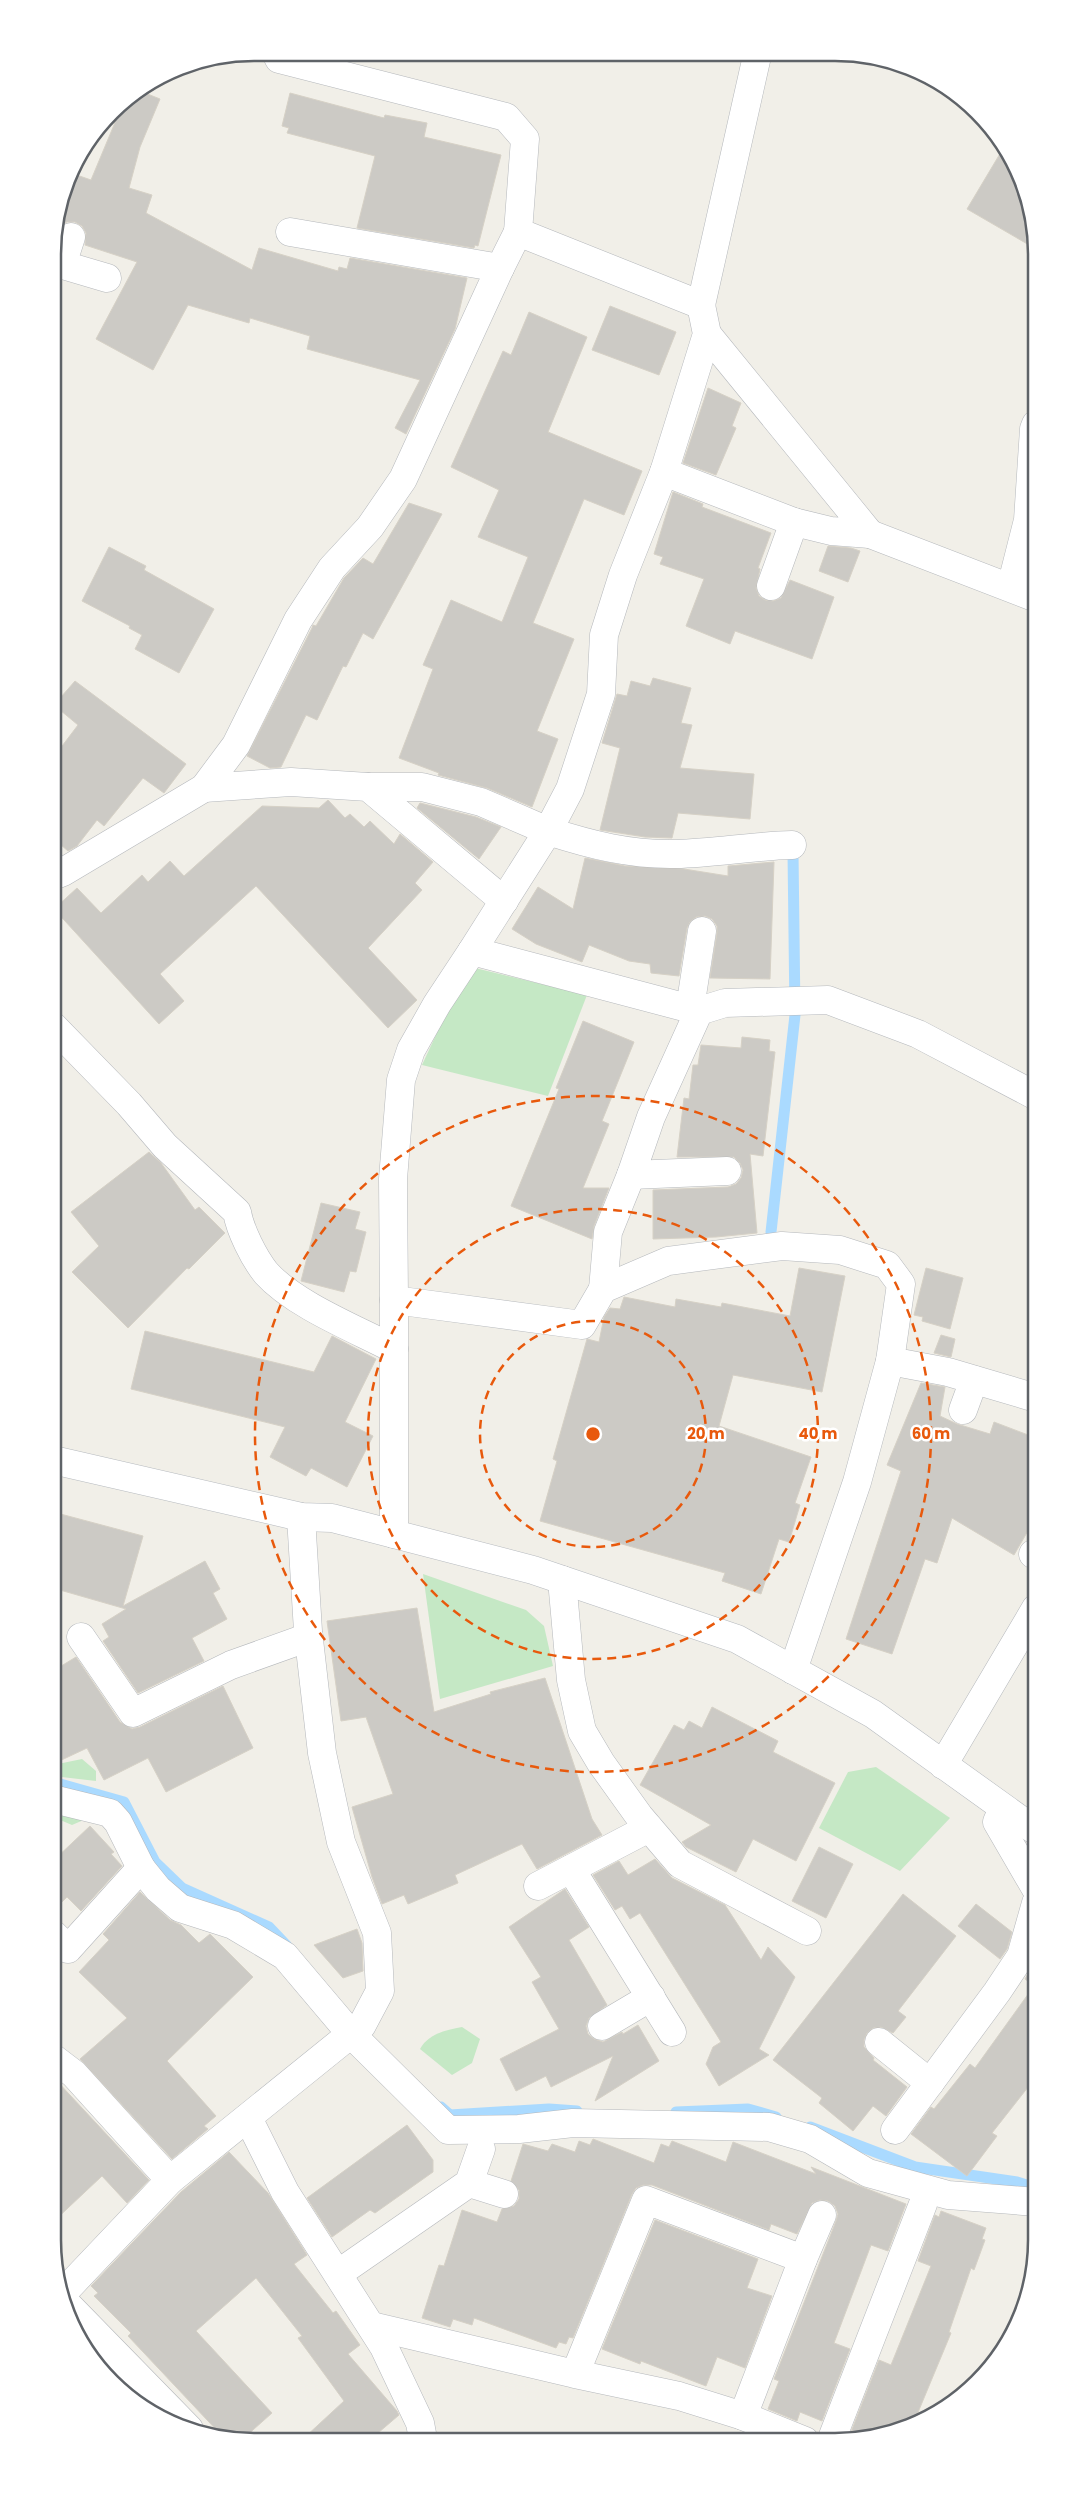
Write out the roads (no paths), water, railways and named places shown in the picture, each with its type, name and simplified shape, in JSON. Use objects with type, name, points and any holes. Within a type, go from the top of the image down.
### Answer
[{"type":"street","points":[[61,873],[204,788],[236,745],[298,620],[332,568],[370,527],[403,479],[518,232],[525,139],[506,117],[288,61]]},
{"type":"street","points":[[756,61],[701,306],[707,334],[870,534]]},
{"type":"street","points":[[290,232],[500,268]]},
{"type":"street","points":[[518,232],[701,306]]},
{"type":"street","points":[[61,257],[71,237]]},
{"type":"street","points":[[61,264],[107,278]]},
{"type":"street","points":[[394,1534],[393,1179],[401,1080],[411,1050],[437,1004],[548,831],[570,789],[601,694],[604,635],[623,575],[664,472],[707,334]]},
{"type":"street","points":[[664,472],[794,522],[831,531],[870,534],[1028,594]]},
{"type":"street","points":[[1012,587],[1028,520]]},
{"type":"street","points":[[771,586],[794,522]]},
{"type":"street","points":[[204,788],[291,782],[368,787],[422,786],[481,802],[548,831],[593,846],[634,852],[676,854],[792,845]]},
{"type":"street","points":[[368,787],[504,901]]},
{"type":"street","points":[[394,1300],[582,1326],[604,1290],[608,1232],[631,1175],[651,1116],[694,1010],[702,931]]},
{"type":"street","points":[[472,951],[694,1010],[725,1003],[828,1000],[859,1010],[918,1034],[1028,1092]]},
{"type":"street","points":[[61,1034],[129,1104],[165,1146],[237,1212],[240,1227],[266,1272],[302,1301],[394,1349]]},
{"type":"street","points":[[631,1175],[726,1171]]},
{"type":"street","points":[[604,1290],[668,1261],[782,1246],[840,1250],[887,1265],[901,1284],[890,1361],[857,1482],[793,1670]]},
{"type":"street","points":[[890,1361],[948,1372],[1028,1396]]},
{"type":"street","points":[[963,1410],[974,1380]]},
{"type":"street","points":[[61,1462],[300,1517],[332,1518],[533,1570],[737,1639],[872,1714],[1028,1825]]},
{"type":"street","points":[[68,2288],[170,2180],[356,2030],[380,1991],[377,1933],[341,1842],[322,1754],[309,1637],[300,1517]]},
{"type":"street","points":[[562,1580],[571,1680],[582,1731],[601,1763],[649,1828],[680,1864],[807,1931]]},
{"type":"street","points":[[943,1765],[1028,1622]]},
{"type":"street","points":[[81,1637],[133,1714],[231,1664],[309,1637]]},
{"type":"street","points":[[61,1801],[110,1813],[118,1822],[140,1868],[158,1889],[180,1908],[233,1925],[285,1956],[448,2130],[519,2129],[573,2123],[769,2127],[810,2139],[868,2173],[948,2195],[1028,2201]]},
{"type":"street","points":[[1003,1808],[997,1822],[1028,1875]]},
{"type":"street","points":[[538,1886],[649,1828]]},
{"type":"street","points":[[61,1942],[68,1949],[140,1868]]},
{"type":"street","points":[[571,1869],[672,2032]]},
{"type":"street","points":[[895,2130],[997,1992],[1021,1956],[1028,1931]]},
{"type":"street","points":[[602,2026],[651,1997]]},
{"type":"street","points":[[879,2042],[930,2083]]},
{"type":"street","points":[[61,2065],[74,2074],[170,2180]]},
{"type":"street","points":[[248,2118],[285,2192],[339,2272],[384,2347],[420,2423],[422,2433]]},
{"type":"street","points":[[339,2272],[469,2183],[481,2149]]},
{"type":"street","points":[[469,2183],[504,2194]]},
{"type":"street","points":[[575,2374],[646,2200],[802,2259]]},
{"type":"street","points":[[834,2433],[923,2204]]},
{"type":"street","points":[[743,2416],[802,2259],[822,2216]]},
{"type":"street","points":[[76,2314],[176,2416]]},
{"type":"street","points":[[372,2326],[575,2374],[679,2396],[743,2416],[786,2433]]},
{"type":"waterway","points":[[771,1232],[795,1015],[793,852]]},
{"type":"waterway","points":[[61,1784],[124,1802],[155,1862],[182,1888],[269,1927],[287,1946]]},
{"type":"waterway","points":[[441,2107],[450,2115],[549,2109],[577,2111]]},
{"type":"waterway","points":[[676,2112],[748,2109],[776,2117]]},
{"type":"waterway","points":[[810,2127],[915,2167],[1017,2182],[1028,2185]]}]
